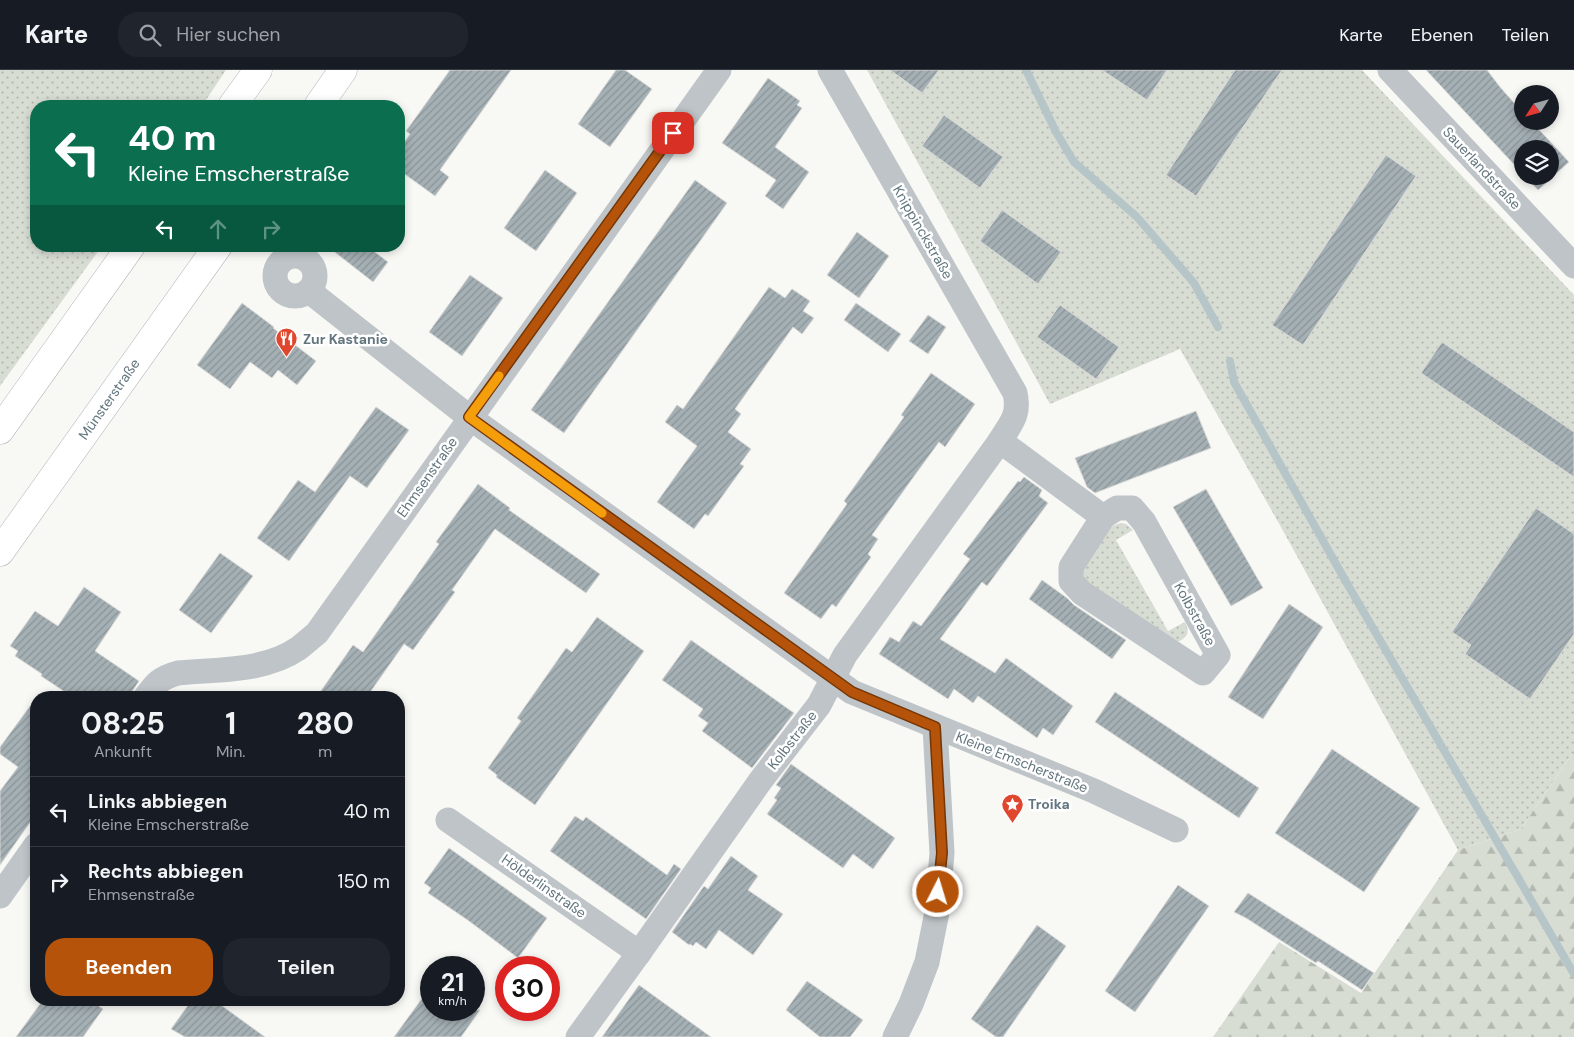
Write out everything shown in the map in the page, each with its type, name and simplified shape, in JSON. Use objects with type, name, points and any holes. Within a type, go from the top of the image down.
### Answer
[{"type":"main road","points":[[236,100],[258,70]]},
{"type":"main road","points":[[322,100],[344,70]]},
{"type":"main road","points":[[0,430],[128,252]]},
{"type":"main road","name":"Münsterstraße","points":[[0,552],[214,252]]},
{"type":"street","name":"Ehmsenstraße","points":[[151,690],[167,676],[178,673],[252,667],[277,659],[299,648],[317,632],[719,70]]},
{"type":"street","name":"Knippinckstraße","points":[[830,70],[1016,394]]},
{"type":"street","name":"Sauerlandstraße","points":[[1390,70],[1574,266]]},
{"type":"street","name":"Kleine Emscherstraße","points":[[309,292],[469,417],[852,692],[1094,791],[1176,830]]},
{"type":"street","name":"Kolbstraße","points":[[578,1037],[640,953],[761,780],[819,705],[845,655],[1000,441],[1016,415],[1018,404],[1016,394]]},
{"type":"street","points":[[1000,441],[1103,517]]},
{"type":"street","name":"Kolbstraße","points":[[1116,508],[1132,508],[1144,522],[1218,655],[1203,673],[1082,594],[1071,581],[1070,567],[1103,517],[1116,508]]},
{"type":"street","points":[[895,1037],[911,1004],[927,962],[937,912],[942,853],[935,727]]},
{"type":"street","name":"Hölderlinstraße","points":[[448,820],[640,953]]},
{"type":"street","points":[[0,896],[29,855]]},
{"type":"green space","points":[[0,70],[226,70],[206,100],[30,100],[30,252],[98,252],[0,386]]},
{"type":"green space","points":[[867,70],[1362,70],[1574,295],[1574,751],[1521,829],[1458,850],[1281,527],[1180,349],[1050,404]]},
{"type":"green space","points":[[1120,523],[1126,524],[1133,530],[1116,540],[1168,631],[1185,622],[1187,629],[1186,637],[1177,642],[1088,585],[1082,574],[1085,561],[1108,528]]},
{"type":"green space","points":[[1574,751],[1574,1037],[1213,1037],[1279,942],[1361,993],[1458,850],[1521,829]]},
{"type":"building","points":[[450,70],[511,70],[440,170],[449,177],[435,196],[405,174],[405,141],[410,134],[406,131]]},
{"type":"building","points":[[616,70],[625,70],[652,89],[610,147],[578,124]]},
{"type":"building","points":[[890,70],[939,70],[922,93]]},
{"type":"building","points":[[1102,70],[1167,70],[1147,100]]},
{"type":"building","points":[[1235,70],[1282,70],[1196,196],[1166,175]]},
{"type":"building","points":[[1426,70],[1487,70],[1514,103],[1514,130],[1539,130],[1549,140],[1514,140],[1514,164]]},
{"type":"building","points":[[768,78],[800,101],[797,105],[802,108],[775,147],[809,172],[783,209],[765,196],[776,180],[722,143]]},
{"type":"building","points":[[944,115],[1003,157],[980,188],[922,146]]},
{"type":"building","points":[[1559,151],[1569,162],[1559,171]]},
{"type":"building","points":[[1386,155],[1416,176],[1303,345],[1272,325]]},
{"type":"building","points":[[545,170],[577,193],[536,251],[504,228]]},
{"type":"building","points":[[695,180],[727,203],[564,433],[531,410]]},
{"type":"building","points":[[1533,185],[1544,185],[1538,190]]},
{"type":"building","points":[[1002,210],[1061,252],[1038,284],[980,241]]},
{"type":"building","points":[[857,232],[889,256],[859,298],[827,275]]},
{"type":"building","points":[[335,252],[375,252],[388,262],[373,282]]},
{"type":"building","points":[[470,275],[503,298],[462,356],[429,332]]},
{"type":"building","points":[[769,287],[785,298],[792,289],[810,301],[803,311],[814,318],[802,334],[793,327],[735,409],[741,414],[728,432],[751,449],[740,464],[744,466],[708,516],[705,514],[694,529],[657,502],[697,446],[665,422],[677,405],[683,409]]},
{"type":"building","points":[[242,303],[316,361],[297,385],[278,370],[272,378],[250,362],[230,389],[197,365]]},
{"type":"building","points":[[856,303],[901,334],[888,352],[844,320]]},
{"type":"building","points":[[1060,305],[1119,347],[1096,379],[1037,337]]},
{"type":"building","points":[[928,315],[946,327],[928,354],[909,341]]},
{"type":"building","points":[[1442,342],[1574,432],[1574,477],[1421,373]]},
{"type":"building","points":[[931,373],[975,404],[945,447],[939,442],[912,479],[872,535],[878,539],[868,554],[871,557],[836,607],[832,604],[821,619],[784,593],[847,504],[844,501],[904,417],[901,415]]},
{"type":"building","points":[[376,407],[409,430],[367,488],[350,476],[289,561],[257,538],[298,480],[315,492]]},
{"type":"building","points":[[1196,411],[1211,448],[1095,493],[1087,487],[1075,458]]},
{"type":"building","points":[[1024,477],[1042,490],[1039,496],[1048,503],[987,586],[982,582],[940,639],[995,673],[1006,658],[1073,706],[1053,735],[1043,728],[1037,738],[978,696],[973,703],[954,689],[948,699],[879,654],[890,637],[899,642],[913,621],[921,626],[970,559],[963,554],[1018,481],[1020,482]]},
{"type":"building","points":[[478,484],[510,508],[509,510],[600,574],[586,593],[495,529],[452,590],[455,592],[413,650],[404,644],[371,691],[321,691],[353,645],[363,652],[439,544],[436,542]]},
{"type":"building","points":[[1206,489],[1263,588],[1231,606],[1173,507]]},
{"type":"building","points":[[1536,508],[1574,534],[1574,634],[1530,699],[1465,654],[1471,645],[1452,632]]},
{"type":"building","points":[[220,553],[253,576],[211,633],[179,610]]},
{"type":"building","points":[[1042,580],[1074,605],[1126,640],[1112,659],[1029,599]]},
{"type":"building","points":[[84,587],[121,612],[95,651],[139,681],[133,691],[64,691],[15,656],[18,651],[10,646],[35,611],[58,626]]},
{"type":"building","points":[[1289,604],[1323,627],[1263,719],[1228,697]]},
{"type":"building","points":[[597,617],[644,651],[535,805],[496,777],[497,775],[488,768],[521,721],[517,718],[566,648],[572,652]]},
{"type":"building","points":[[691,640],[794,713],[752,768],[702,731],[708,723],[698,716],[703,709],[662,680]]},
{"type":"building","points":[[1115,692],[1259,788],[1239,818],[1095,722]]},
{"type":"building","points":[[30,706],[30,822],[0,865],[0,791],[18,767],[0,754],[0,747]]},
{"type":"building","points":[[1332,749],[1420,808],[1364,892],[1275,833]]},
{"type":"building","points":[[791,764],[895,838],[873,869],[853,854],[843,868],[767,814],[777,800],[774,798],[781,788],[776,785]]},
{"type":"building","points":[[575,816],[583,821],[586,817],[667,875],[674,864],[681,869],[646,919],[550,851]]},
{"type":"building","points":[[449,848],[547,918],[519,956],[515,956],[428,893],[431,888],[424,883]]},
{"type":"building","points":[[731,856],[758,876],[748,890],[783,914],[753,955],[719,930],[706,949],[696,942],[693,946],[689,945],[672,932],[704,886],[708,889]]},
{"type":"building","points":[[1178,885],[1209,906],[1135,1012],[1105,991]]},
{"type":"building","points":[[1248,893],[1374,973],[1362,990],[1318,961],[1316,963],[1234,912]]},
{"type":"building","points":[[1037,925],[1066,946],[1003,1037],[996,1037],[971,1019]]},
{"type":"building","points":[[807,981],[863,1020],[850,1037],[820,1037],[786,1010]]},
{"type":"building","points":[[639,985],[711,1037],[602,1037]]},
{"type":"building","points":[[420,1001],[420,1021],[472,1021],[461,1037],[394,1037]]},
{"type":"building","points":[[39,1006],[99,1006],[103,1009],[83,1037],[16,1037]]},
{"type":"building","points":[[188,1006],[222,1006],[265,1037],[185,1037],[171,1029]]},
{"type":"waterway","points":[[1026,70],[1056,132],[1074,162],[1137,217],[1194,283],[1218,327]]},
{"type":"waterway","points":[[1230,361],[1234,382],[1345,580],[1574,974]]},
{"type":"slow traffic","points":[[499,376],[469,417],[602,513]]},
{"type":"place","name":"Zur Kastanie","points":[[287,358]]},
{"type":"place","name":"Troika","points":[[1012,823]]},
{"type":"route","points":[[673,133],[469,417],[832,679],[852,692],[935,727],[942,853],[938,892]]}]
